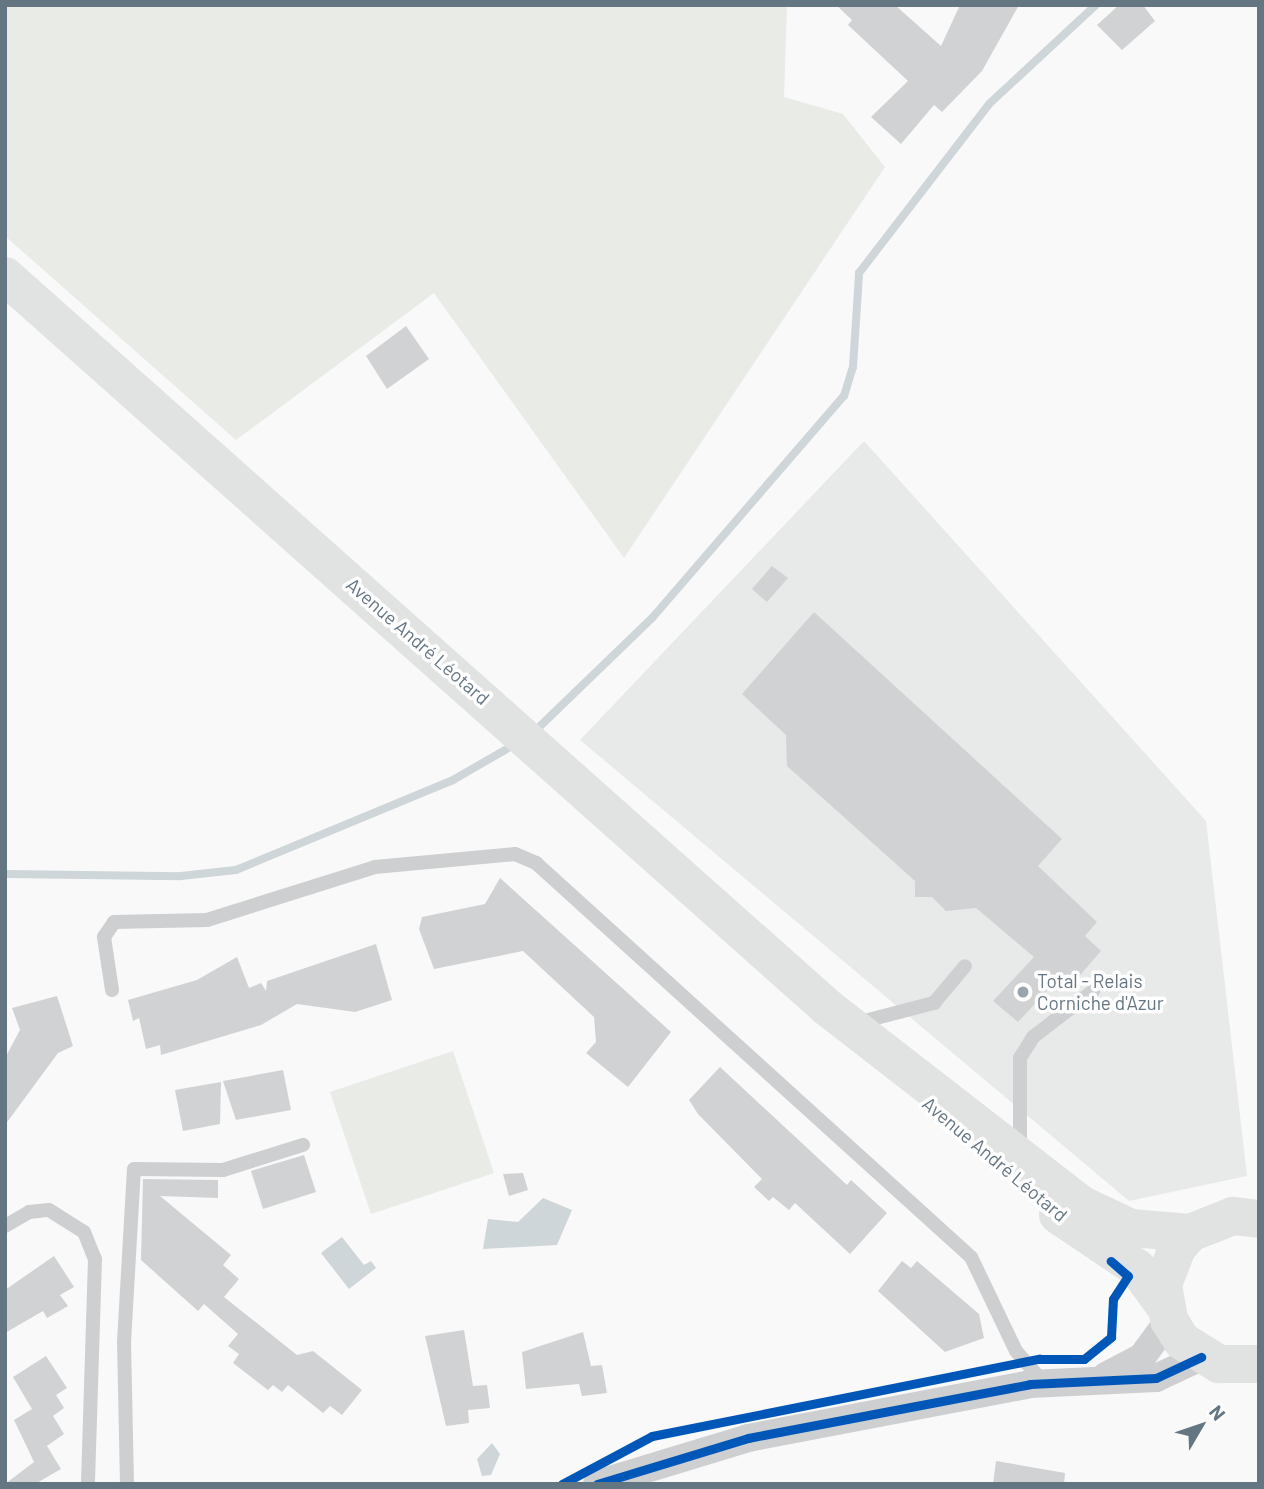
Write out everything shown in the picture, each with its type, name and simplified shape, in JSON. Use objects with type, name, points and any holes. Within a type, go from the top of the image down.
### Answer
[{"type":"main road","name":"Avenue André Léotard","points":[[5,276],[840,1016],[1082,1205],[1131,1228],[1190,1233]]},
{"type":"main road","name":"Avenue André Léotard","points":[[840,1016],[846,1033],[1052,1211],[1137,1268],[1201,1357]]},
{"type":"main road","points":[[1167,1313],[1168,1266],[1190,1233],[1233,1216],[1259,1219]]},
{"type":"main road","points":[[1201,1357],[1238,1367],[1259,1364]]},
{"type":"street","points":[[1104,1377],[1142,1357],[1167,1313]]},
{"type":"street","points":[[597,1484],[748,1437],[1044,1383],[1104,1377],[1156,1378],[1201,1357]]},
{"type":"lane","points":[[112,990],[104,937],[114,922],[207,920],[375,867],[495,851],[525,858],[727,1032],[971,1257],[1016,1351],[1044,1383]]},
{"type":"lane","points":[[840,1016],[934,1003],[965,966]]},
{"type":"lane","points":[[1021,1158],[1020,1058],[1033,1037],[1093,991]]},
{"type":"lane","points":[[127,1484],[124,1342],[134,1169],[223,1170],[303,1145]]},
{"type":"lane","points":[[5,1226],[29,1212],[49,1210],[84,1232],[95,1259],[88,1484]]},
{"type":"shaded area","points":[[5,5],[787,5],[784,97],[843,114],[885,167],[624,558],[434,293],[236,440],[5,236]]},
{"type":"shaded area","points":[[864,441],[1206,821],[1247,1176],[1129,1201],[580,740]]},
{"type":"shaded area","points":[[453,1051],[494,1173],[371,1214],[330,1092]]},
{"type":"shaded area","points":[[543,1198],[572,1210],[557,1245],[483,1249],[488,1219],[518,1222]]},
{"type":"shaded area","points":[[342,1237],[364,1265],[371,1261],[376,1268],[349,1289],[321,1253]]},
{"type":"shaded area","points":[[492,1443],[500,1454],[491,1475],[482,1476],[477,1459]]},
{"type":"building","points":[[836,5],[895,5],[941,46],[960,5],[1019,5],[982,71],[942,112],[934,105],[901,144],[871,117],[908,81],[848,25],[852,20]]},
{"type":"building","points":[[1119,5],[1143,5],[1155,21],[1122,50],[1097,25]]},
{"type":"building","points":[[406,326],[429,359],[387,389],[366,356]]},
{"type":"building","points":[[772,566],[788,578],[767,602],[752,589]]},
{"type":"building","points":[[814,612],[1062,839],[1038,866],[1097,922],[1085,936],[1101,951],[1068,989],[1058,979],[1018,1022],[993,1001],[1034,957],[976,908],[946,911],[932,897],[915,897],[915,881],[787,766],[786,735],[742,694]]},
{"type":"building","points":[[500,878],[671,1032],[628,1087],[586,1053],[596,1042],[594,1017],[523,951],[434,969],[419,929],[422,917],[485,904]]},
{"type":"building","points":[[376,944],[392,1000],[355,1012],[297,1004],[261,1025],[161,1055],[160,1045],[146,1049],[139,1018],[133,1021],[128,1000],[197,980],[237,957],[249,988],[261,983],[266,991],[267,981]]},
{"type":"building","points":[[57,996],[73,1046],[58,1053],[5,1125],[5,1058],[20,1030],[12,1008]]},
{"type":"building","points":[[720,1067],[847,1185],[851,1180],[887,1213],[850,1254],[795,1203],[789,1210],[773,1197],[769,1201],[754,1187],[762,1179],[698,1114],[689,1100]]},
{"type":"building","points":[[283,1070],[291,1110],[236,1120],[223,1081]]},
{"type":"building","points":[[221,1082],[220,1124],[183,1131],[175,1090]]},
{"type":"building","points":[[304,1155],[316,1192],[263,1209],[251,1171]]},
{"type":"building","points":[[523,1173],[528,1190],[509,1196],[503,1174]]},
{"type":"building","points":[[143,1179],[218,1180],[218,1198],[160,1196],[231,1255],[223,1265],[239,1279],[224,1297],[297,1355],[313,1351],[362,1390],[342,1415],[330,1406],[323,1413],[288,1385],[282,1392],[273,1385],[268,1390],[233,1363],[239,1354],[228,1346],[238,1334],[204,1304],[198,1311],[141,1260]]},
{"type":"building","points":[[54,1256],[74,1287],[60,1295],[68,1306],[47,1318],[43,1311],[5,1333],[5,1290]]},
{"type":"building","points":[[902,1261],[911,1268],[917,1261],[979,1314],[984,1338],[945,1352],[878,1291]]},
{"type":"building","points":[[464,1330],[473,1386],[487,1385],[490,1408],[468,1410],[469,1423],[446,1426],[425,1336]]},
{"type":"building","points":[[583,1332],[591,1366],[602,1365],[607,1393],[582,1396],[579,1384],[526,1389],[522,1352]]},
{"type":"building","points":[[46,1356],[67,1388],[56,1395],[64,1408],[53,1416],[64,1434],[41,1450],[47,1446],[61,1469],[35,1484],[5,1484],[34,1462],[14,1420],[32,1409],[13,1377]]},
{"type":"building","points":[[996,1461],[1065,1473],[1064,1484],[993,1484]]},
{"type":"waterway","points":[[534,732],[653,617],[844,396],[853,367],[859,273],[989,104],[1096,5]]},
{"type":"waterway","points":[[5,874],[181,876],[236,870],[453,780],[517,743]]},
{"type":"cycle path","points":[[562,1484],[652,1436],[1039,1359],[1084,1359],[1111,1337],[1113,1299],[1128,1276],[1111,1261]]},
{"type":"cycle path","points":[[597,1484],[748,1438],[1030,1384],[1156,1378],[1201,1357]]},
{"type":"place","name":"Total - Relais Corniche d'Azur","points":[[1023,992]]}]
